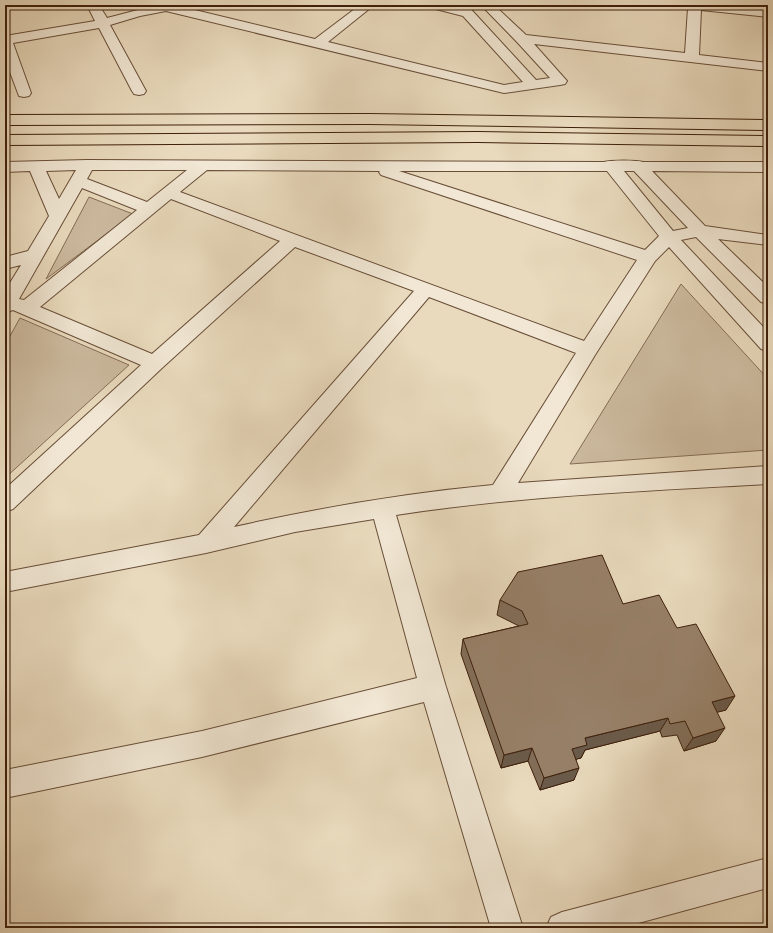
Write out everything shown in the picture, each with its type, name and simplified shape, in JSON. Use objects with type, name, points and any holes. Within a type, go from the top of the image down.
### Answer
[{"type":"main road","points":[[5,120],[369,119],[768,124]]},
{"type":"main road","points":[[5,140],[478,137],[768,141]]},
{"type":"street","points":[[93,5],[101,24],[139,91]]},
{"type":"street","points":[[318,44],[368,5]]},
{"type":"street","points":[[437,5],[464,9],[533,86]]},
{"type":"street","points":[[24,93],[5,40],[101,24],[166,6],[504,89],[560,81],[522,39],[487,5]]},
{"type":"street","points":[[692,58],[693,5],[768,13]]},
{"type":"street","points":[[522,39],[768,67]]},
{"type":"street","points":[[87,165],[7,304],[27,308],[155,363]]},
{"type":"street","points":[[5,167],[87,165],[637,165],[768,167]]},
{"type":"street","points":[[27,308],[203,165]]},
{"type":"street","points":[[610,165],[669,237],[768,344]]},
{"type":"street","points":[[637,165],[700,231],[768,298]]},
{"type":"street","points":[[36,166],[58,217]]},
{"type":"street","points":[[369,166],[648,257]]},
{"type":"street","points":[[79,181],[149,209]]},
{"type":"street","points":[[169,193],[588,350]]},
{"type":"street","points":[[500,493],[588,350],[648,257],[669,237],[700,231],[768,240]]},
{"type":"street","points":[[5,503],[155,363],[292,240]]},
{"type":"street","points":[[5,262],[35,255]]},
{"type":"street","points":[[206,543],[425,290]]},
{"type":"street","points":[[5,582],[206,543],[295,523],[382,508],[500,493],[768,475]]},
{"type":"street","points":[[382,508],[433,687],[508,928]]},
{"type":"street","points":[[5,784],[202,744],[433,687]]},
{"type":"street","points":[[572,927],[768,873]]},
{"type":"shaded area","points":[[89,197],[133,214],[46,279]]},
{"type":"shaded area","points":[[681,284],[768,379],[768,450],[570,464]]},
{"type":"shaded area","points":[[20,318],[129,365],[5,478],[5,345]]},
{"type":"building","points":[[602,555],[623,604],[659,595],[677,628],[696,624],[735,696],[712,702],[725,728],[693,738],[685,721],[670,724],[668,718],[585,738],[587,745],[572,749],[579,768],[544,778],[532,748],[504,755],[463,639],[528,624],[522,611],[500,600],[518,572]]}]
